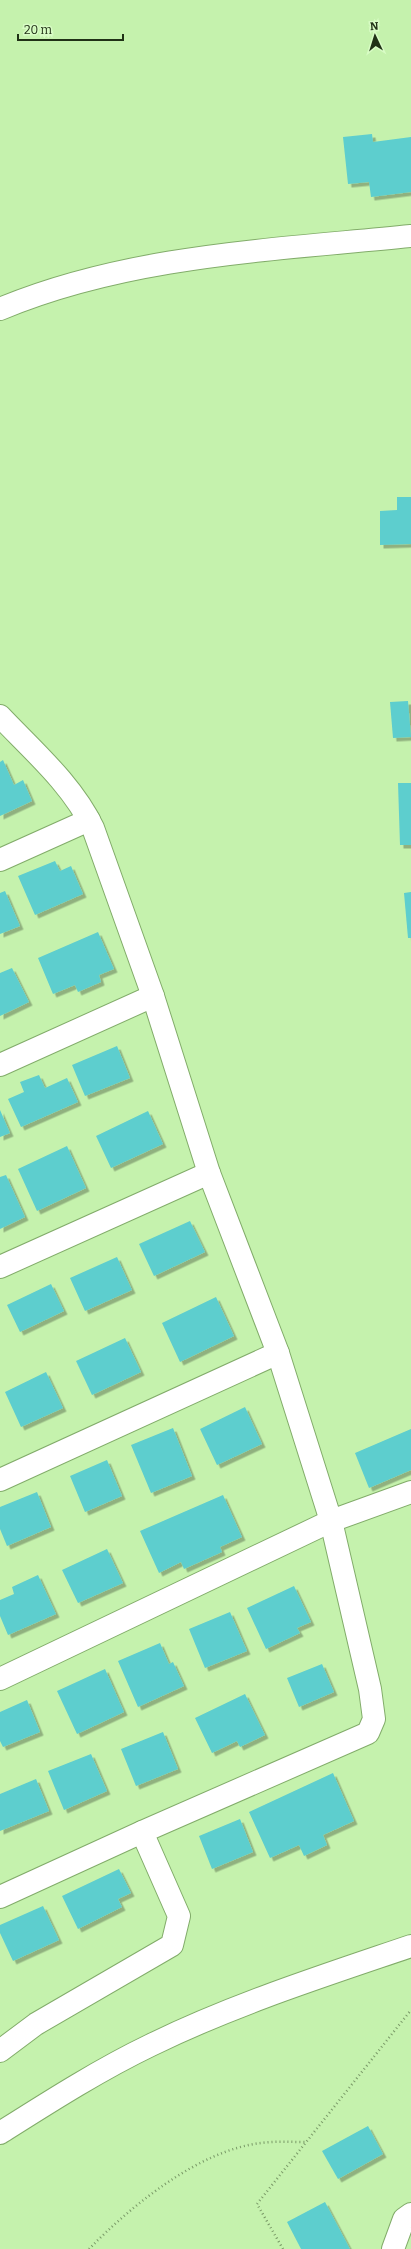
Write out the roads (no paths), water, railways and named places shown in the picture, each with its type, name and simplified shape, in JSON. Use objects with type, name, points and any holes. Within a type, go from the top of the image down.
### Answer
[{"type":"street","points":[[0,308],[74,283],[121,271],[228,255],[411,236]]},
{"type":"street","points":[[0,716],[62,782],[89,820],[153,996],[210,1173],[278,1353],[331,1521],[370,1689],[374,1719],[368,1733],[142,1832],[0,1897]]},
{"type":"street","points":[[0,860],[89,820]]},
{"type":"street","points":[[0,1065],[153,996]]},
{"type":"street","points":[[0,1267],[210,1173]]},
{"type":"street","points":[[0,1480],[278,1353]]},
{"type":"street","points":[[0,1679],[331,1521],[411,1492]]},
{"type":"street","points":[[0,2051],[36,2024],[172,1945],[179,1916],[142,1832]]},
{"type":"street","points":[[0,2133],[61,2094],[152,2045],[274,1992],[411,1946]]},
{"type":"street","points":[[393,2249],[404,2219],[411,2214]]}]
